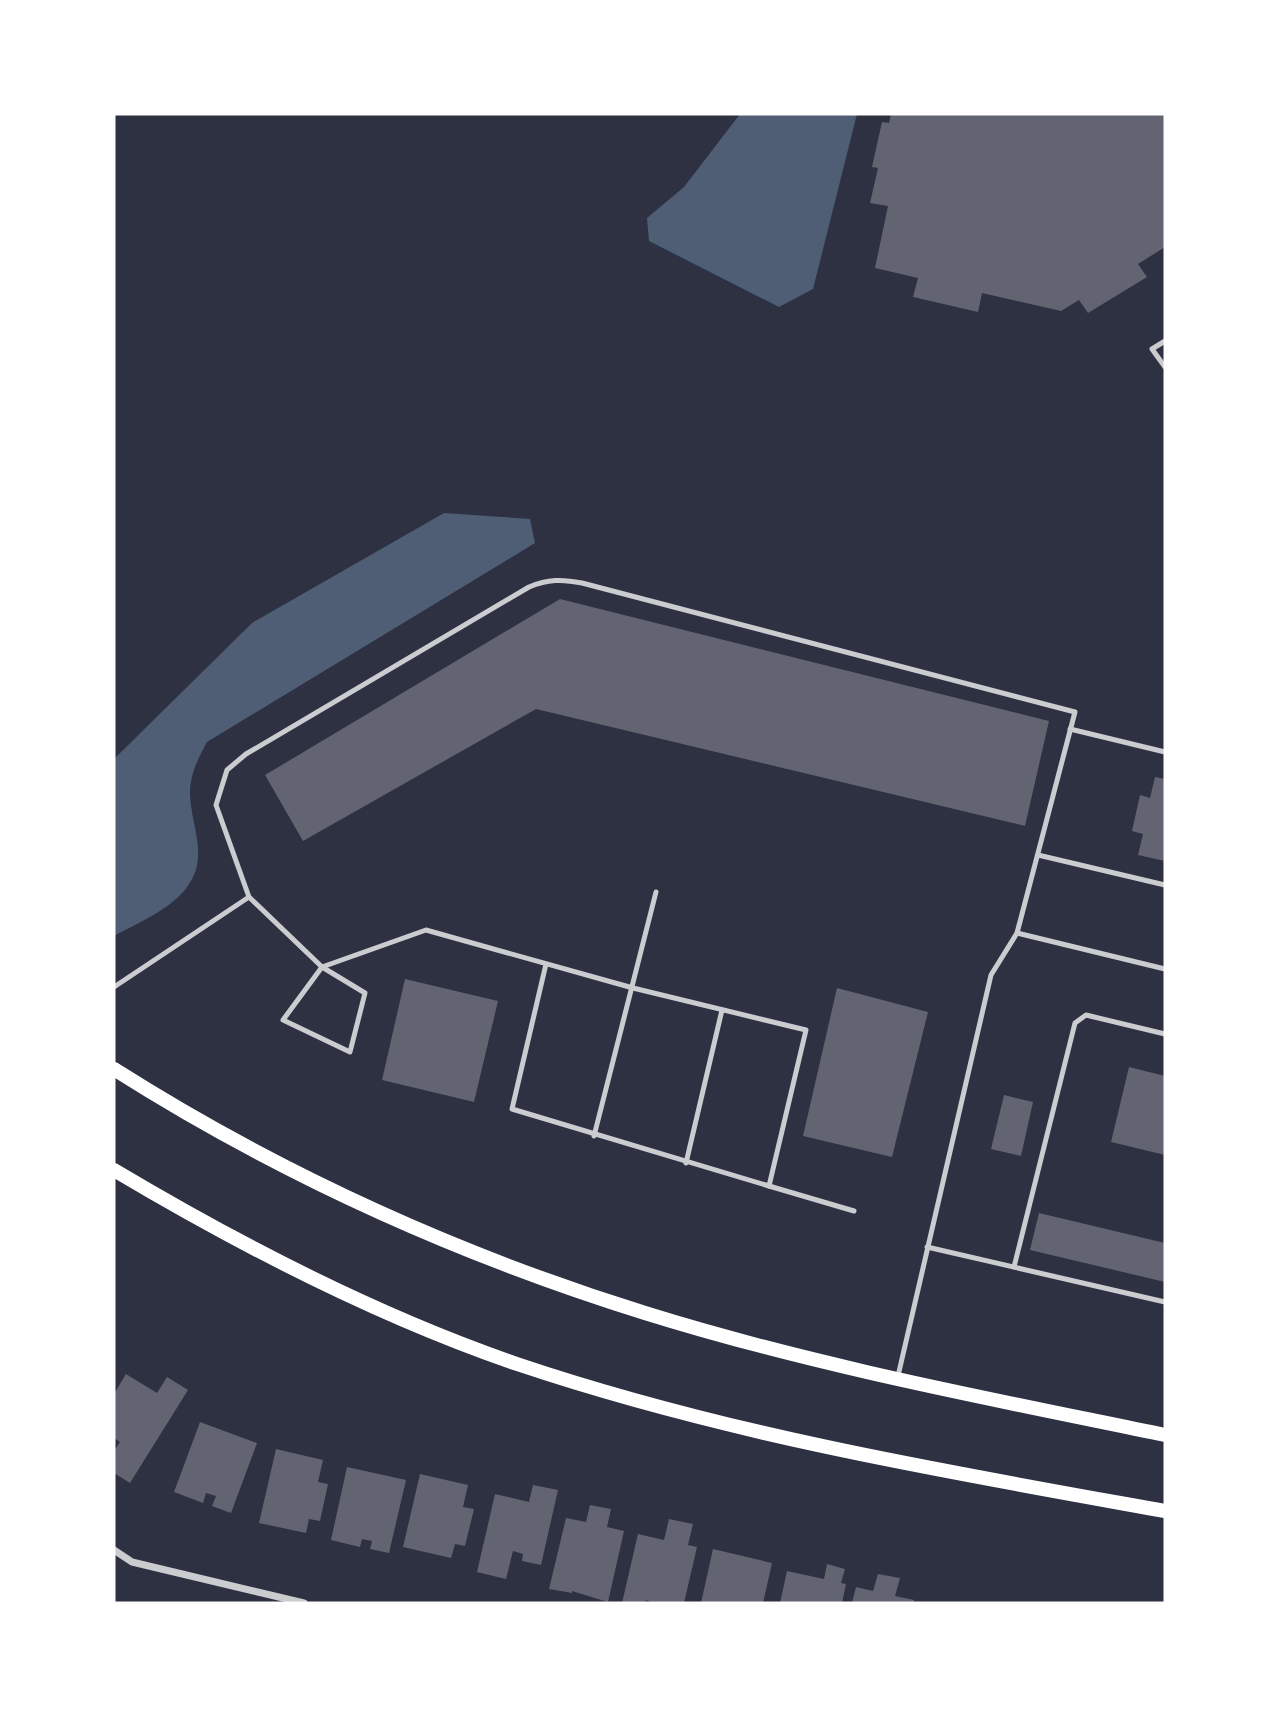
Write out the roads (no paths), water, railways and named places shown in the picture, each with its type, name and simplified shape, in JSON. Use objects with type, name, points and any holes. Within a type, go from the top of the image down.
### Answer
[{"type":"main road","points":[[114,1069],[227,1136],[325,1186],[538,1277],[733,1338],[897,1379],[1165,1435]]},
{"type":"main road","points":[[114,1170],[279,1260],[393,1314],[515,1363],[640,1402],[764,1434],[890,1461],[1165,1511]]},
{"type":"street","points":[[114,1550],[132,1562],[304,1603]]},
{"type":"lane","points":[[1165,341],[1152,349],[1165,367]]},
{"type":"lane","points":[[769,1186],[806,1030],[633,988],[426,930],[322,967],[283,1020],[350,1052],[365,993],[322,967],[249,897],[216,805],[222,779],[232,765],[246,754],[545,580],[563,579],[582,583],[1075,712],[1017,933],[991,975],[897,1379]]},
{"type":"lane","points":[[1070,729],[1165,752]]},
{"type":"lane","points":[[1038,855],[1165,885]]},
{"type":"lane","points":[[594,1136],[656,892]]},
{"type":"lane","points":[[114,988],[249,897]]},
{"type":"lane","points":[[1017,933],[1165,969]]},
{"type":"lane","points":[[546,964],[512,1109],[594,1136],[854,1211]]},
{"type":"lane","points":[[685,1163],[722,1010]]},
{"type":"lane","points":[[1014,1267],[1075,1023],[1086,1015],[1165,1034]]},
{"type":"lane","points":[[927,1247],[1165,1302]]},
{"type":"water","points":[[740,114],[857,114],[813,289],[779,307],[649,241],[647,218],[684,187]]},
{"type":"water","points":[[444,513],[530,519],[535,543],[207,742],[195,767],[190,786],[198,847],[192,879],[186,889],[168,906],[114,936],[114,759],[252,623]]}]
